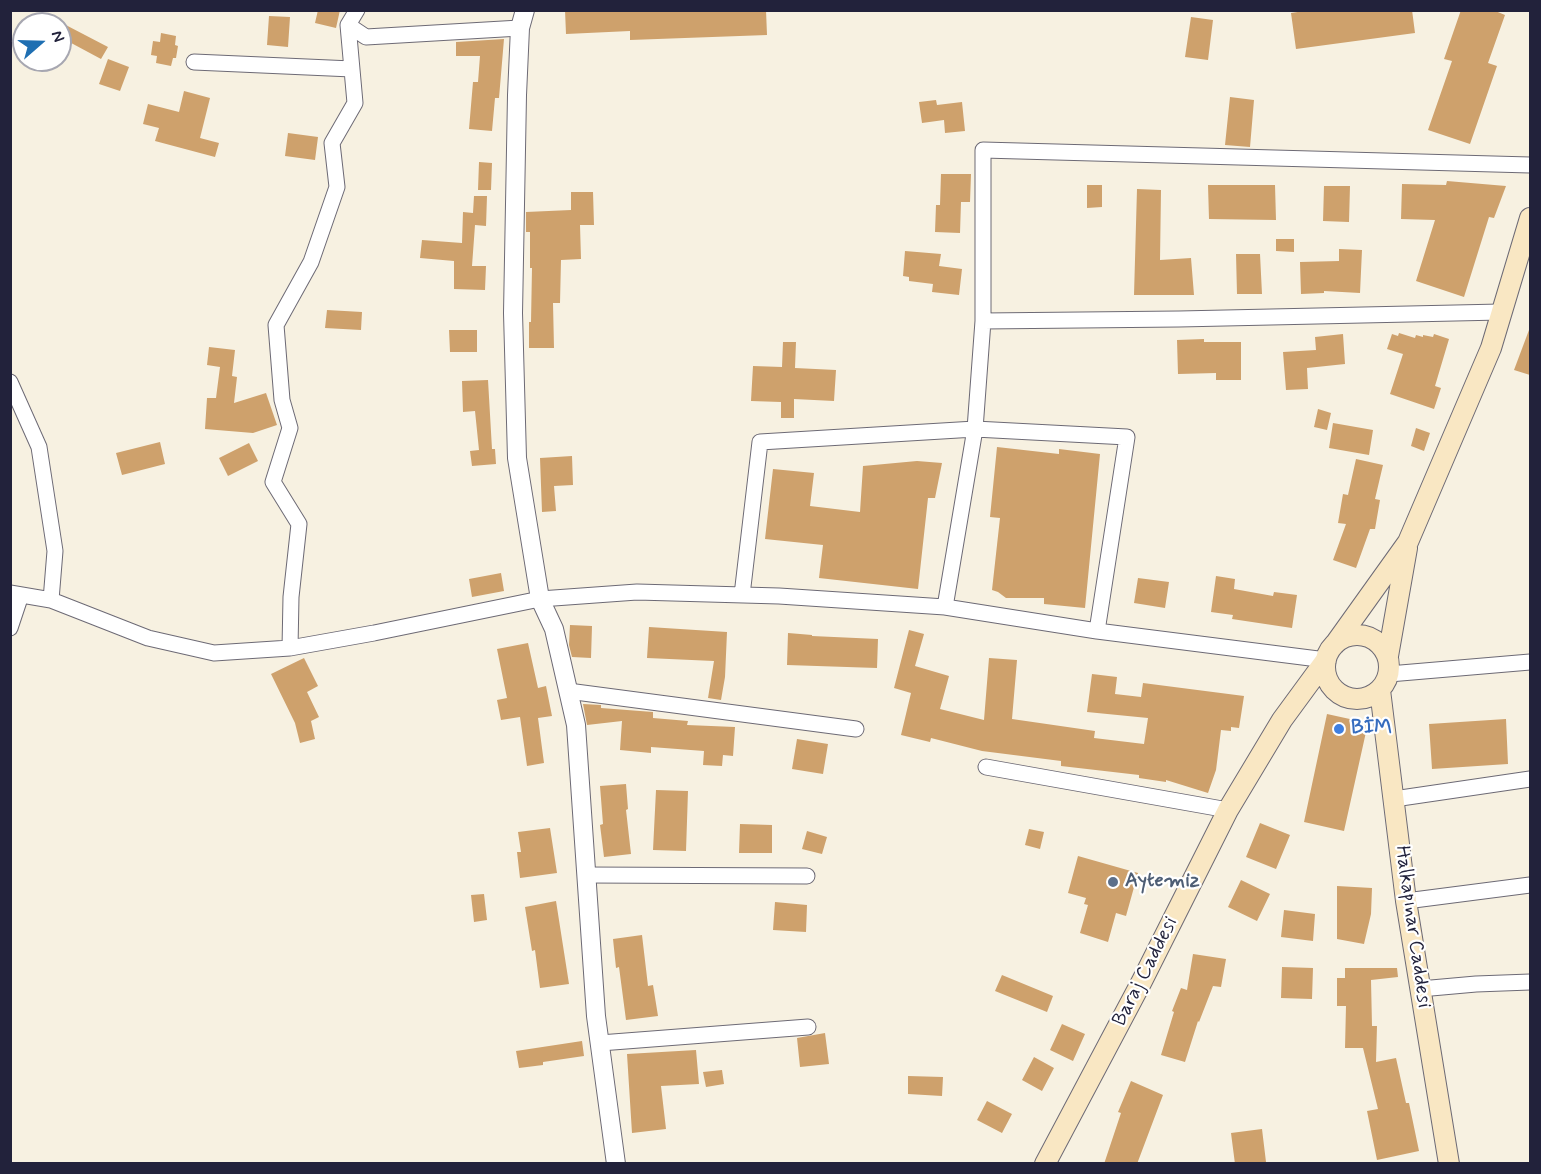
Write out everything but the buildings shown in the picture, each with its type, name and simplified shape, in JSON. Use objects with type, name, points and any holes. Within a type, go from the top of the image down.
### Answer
[{"type":"main road","points":[[1408,542],[1491,348],[1530,222]]},
{"type":"main road","name":"Baraj Caddesi","points":[[1045,1164],[1127,1010],[1228,810],[1282,720],[1408,542]]},
{"type":"main road","name":"Halkapınar Caddesi","points":[[1408,542],[1386,673],[1394,799],[1406,901],[1449,1164]]},
{"type":"main road","points":[[1360,634],[1377,641],[1386,673],[1364,698],[1355,699],[1338,693],[1327,678],[1330,652],[1342,638],[1360,634]]},
{"type":"street","points":[[290,648],[291,597],[299,524],[273,482],[290,428],[282,400],[276,325],[311,262],[337,186],[332,143],[355,103],[348,25],[357,10]]},
{"type":"street","points":[[348,25],[366,37],[522,19],[513,313],[517,458],[540,599],[554,629],[576,726],[600,1043],[616,1164]]},
{"type":"street","points":[[194,62],[352,69]]},
{"type":"street","points":[[945,607],[975,429],[983,321],[983,150],[1530,165]]},
{"type":"street","points":[[983,321],[1502,312]]},
{"type":"street","points":[[10,382],[39,447],[55,551],[51,600]]},
{"type":"street","points":[[742,595],[760,442],[975,429],[1126,437],[1097,631]]},
{"type":"street","points":[[10,628],[16,594],[51,600],[148,638],[214,653],[290,648],[540,599],[637,592],[742,595],[945,607],[1097,631],[1330,652]]},
{"type":"street","points":[[1386,673],[1530,662]]},
{"type":"street","points":[[568,691],[856,729]]},
{"type":"street","points":[[986,767],[1228,810]]},
{"type":"street","points":[[1394,799],[1530,779]]},
{"type":"street","points":[[586,875],[807,876]]},
{"type":"street","points":[[1406,901],[1530,885]]},
{"type":"street","points":[[1420,989],[1530,982]]},
{"type":"street","points":[[600,1043],[808,1027]]},
{"type":"place","name":"BİM","points":[[1339,729]]},
{"type":"place","name":"Aytemiz","points":[[1113,882]]}]
